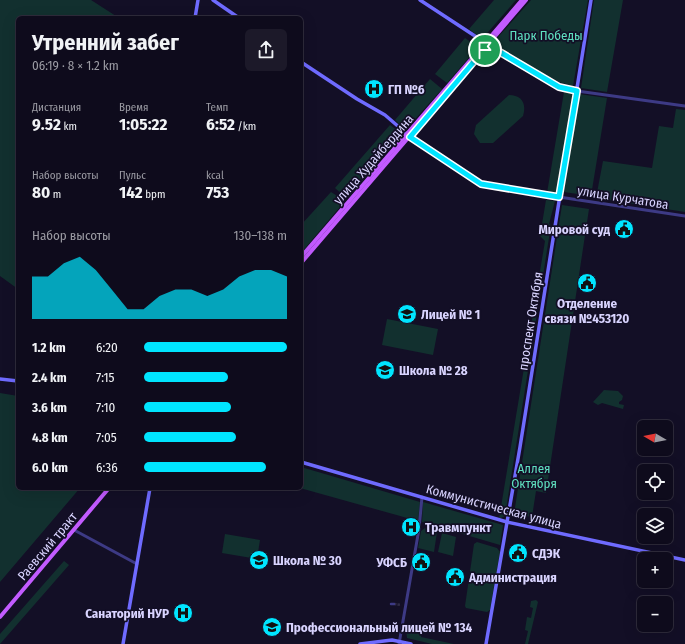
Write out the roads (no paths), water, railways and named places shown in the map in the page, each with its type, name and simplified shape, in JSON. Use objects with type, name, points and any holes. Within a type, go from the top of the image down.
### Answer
[{"type":"main road","points":[[195,16],[198,0]]},
{"type":"main road","points":[[213,0],[236,16]]},
{"type":"main road","points":[[420,0],[487,44],[559,87],[577,91]]},
{"type":"main road","name":"улица Худайбердина","points":[[487,44],[522,0]]},
{"type":"main road","name":"улица Худайбердина","points":[[303,261],[408,136],[526,0]]},
{"type":"main road","name":"проспект Октября","points":[[486,644],[591,0]]},
{"type":"main road","name":"улица Курчатова","points":[[303,63],[357,99],[385,115],[408,136],[481,184],[559,197]]},
{"type":"main road","name":"улица Худайбердина","points":[[303,255],[408,136]]},
{"type":"main road","points":[[0,379],[16,381]]},
{"type":"main road","name":"Коммунистическая улица","points":[[303,463],[507,522],[685,560]]},
{"type":"main road","name":"Раевский тракт","points":[[0,617],[107,490]]},
{"type":"main road","points":[[123,644],[150,490]]},
{"type":"main road","points":[[360,644],[392,640],[399,643],[411,644]]},
{"type":"street","points":[[577,91],[685,106]]},
{"type":"street","name":"улица Курчатова","points":[[559,197],[685,216]]},
{"type":"street","points":[[399,643],[422,498]]},
{"type":"street","points":[[74,530],[137,564]]},
{"type":"street","points":[[401,605],[406,606]]},
{"type":"tunnel","points":[[394,604],[401,605]]},
{"type":"place","name":"ГП №6","points":[[374,89]]},
{"type":"place","name":"Мировой суд","points":[[624,229]]},
{"type":"place","name":"Отделение связи №453120","points":[[587,283]]},
{"type":"place","name":"Лицей № 1","points":[[407,314]]},
{"type":"place","name":"Школа № 28","points":[[385,370]]},
{"type":"place","name":"Травмпункт","points":[[411,527]]},
{"type":"place","name":"СДЭК","points":[[518,553]]},
{"type":"place","name":"Школа № 30","points":[[259,560]]},
{"type":"place","name":"УФСБ","points":[[421,562]]},
{"type":"place","name":"Администрация","points":[[455,577]]},
{"type":"place","name":"Санаторий НУР","points":[[183,613]]},
{"type":"place","name":"Профессиональный лицей № 134","points":[[272,627]]},
{"type":"park label","name":"Парк Победы","points":[[546,35]]},
{"type":"park label","name":"Аллея Октября","points":[[534,476]]}]
